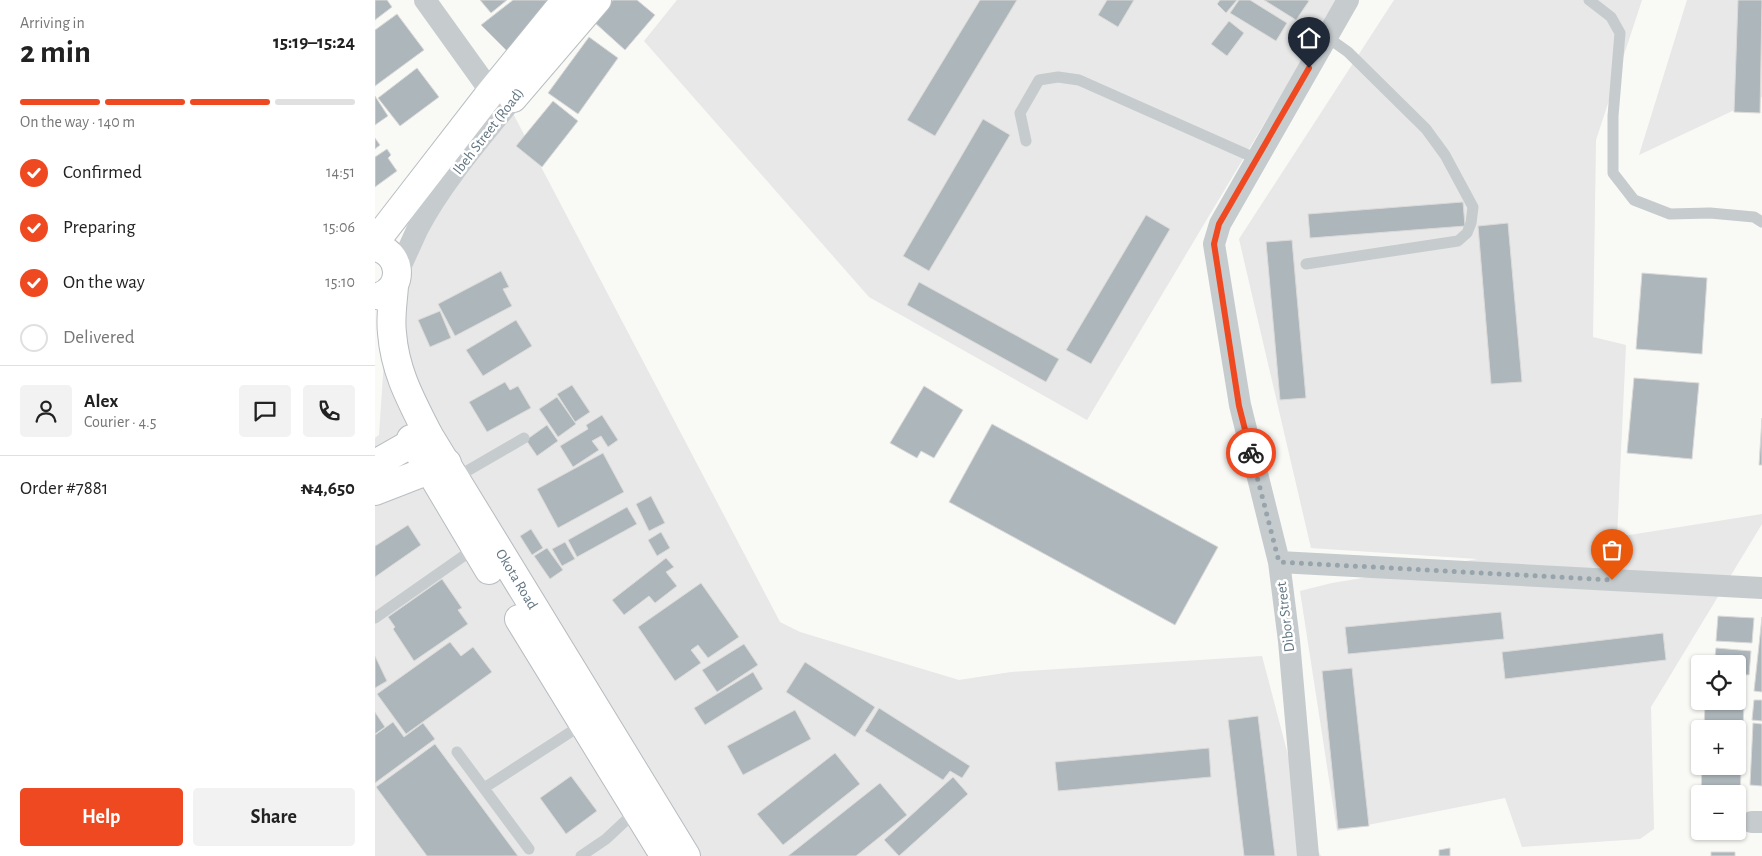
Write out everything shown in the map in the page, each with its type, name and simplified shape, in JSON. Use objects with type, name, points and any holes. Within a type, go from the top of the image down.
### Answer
[{"type":"main road","name":"Ibeh Street (Road)","points":[[503,95],[566,0]]},
{"type":"main road","name":"Ibeh Street (Road)","points":[[375,242],[503,95],[597,0]]},
{"type":"main road","points":[[375,247],[388,252],[397,265],[389,286]]},
{"type":"main road","name":"Okota Road","points":[[389,286],[391,331],[396,358],[421,439]]},
{"type":"main road","name":"Okota Road","points":[[375,355],[421,439],[443,470],[685,856]]},
{"type":"main road","points":[[375,464],[421,439]]},
{"type":"main road","points":[[375,491],[443,470]]},
{"type":"main road","name":"Okota Road","points":[[443,470],[475,548],[665,856]]},
{"type":"street","points":[[425,0],[503,95]]},
{"type":"street","name":"Dibor Street","points":[[1308,856],[1289,641],[1279,562],[1239,406],[1214,244],[1219,224],[1348,0]]},
{"type":"street","name":"Ibeh Street (Road)","points":[[389,286],[418,228],[470,152],[503,95]]},
{"type":"street","points":[[1279,562],[1762,588]]},
{"type":"lane","points":[[1589,0],[1611,17],[1620,34],[1613,116],[1613,173],[1634,200],[1670,214],[1710,213],[1753,217],[1762,222]]},
{"type":"lane","points":[[1306,264],[1458,241],[1467,233],[1471,223],[1473,207],[1450,163],[1426,129],[1348,52],[1327,37]]},
{"type":"lane","points":[[1026,141],[1021,114],[1039,80],[1058,77],[1079,80],[1257,159]]},
{"type":"lane","points":[[443,470],[524,438]]},
{"type":"lane","points":[[375,618],[475,548]]},
{"type":"lane","points":[[484,788],[583,724]]},
{"type":"lane","points":[[457,752],[529,849]]},
{"type":"lane","points":[[581,856],[606,839],[636,811]]},
{"type":"shaded area","points":[[677,0],[1338,0],[1087,420],[869,297],[644,41]]},
{"type":"shaded area","points":[[1394,0],[1642,0],[1596,140],[1593,337],[1626,345],[1617,537],[1762,514],[1762,524],[1651,707],[1654,829],[1640,839],[1522,847],[1505,798],[1337,831],[1300,591],[1332,583],[1478,559],[1311,548],[1239,239]]},
{"type":"shaded area","points":[[1687,0],[1762,0],[1762,97],[1639,155]]},
{"type":"shaded area","points":[[507,102],[780,622],[800,632],[959,680],[1011,672],[1262,656],[1309,835],[1321,856],[375,856],[375,438],[379,435],[389,286]]},
{"type":"building","points":[[375,0],[387,0],[392,7],[375,20]]},
{"type":"building","points":[[480,0],[507,0],[491,13]]},
{"type":"building","points":[[513,0],[556,0],[511,55],[481,25]]},
{"type":"building","points":[[613,0],[637,0],[655,15],[625,50],[594,22]]},
{"type":"building","points":[[980,0],[1017,0],[935,136],[907,120]]},
{"type":"building","points":[[1107,0],[1134,0],[1118,27],[1098,15]]},
{"type":"building","points":[[1220,0],[1237,0],[1226,13],[1217,4]]},
{"type":"building","points":[[1239,0],[1250,0],[1287,23],[1276,41],[1230,13]]},
{"type":"building","points":[[1264,0],[1307,0],[1309,1],[1296,20]]},
{"type":"building","points":[[1738,0],[1762,0],[1760,113],[1734,112]]},
{"type":"building","points":[[397,14],[424,50],[375,86],[375,30]]},
{"type":"building","points":[[1229,21],[1244,33],[1227,56],[1211,44]]},
{"type":"building","points":[[589,37],[618,58],[578,114],[548,93]]},
{"type":"building","points":[[417,68],[439,97],[400,126],[378,98]]},
{"type":"building","points":[[375,96],[388,116],[375,125]]},
{"type":"building","points":[[553,101],[578,121],[542,167],[516,146]]},
{"type":"building","points":[[983,119],[1010,135],[929,271],[903,256]]},
{"type":"building","points":[[375,138],[380,145],[375,149]]},
{"type":"building","points":[[387,149],[391,155],[388,158],[397,171],[375,187],[375,157]]},
{"type":"building","points":[[1463,202],[1465,226],[1310,238],[1308,214]]},
{"type":"building","points":[[1146,215],[1170,229],[1091,364],[1066,350]]},
{"type":"building","points":[[1508,223],[1522,382],[1491,384],[1478,226]]},
{"type":"building","points":[[1292,240],[1306,398],[1280,400],[1266,242]]},
{"type":"building","points":[[501,271],[509,287],[503,289],[512,306],[455,336],[438,304]]},
{"type":"building","points":[[1642,273],[1707,278],[1702,354],[1636,349]]},
{"type":"building","points":[[919,282],[1059,359],[1046,382],[907,305]]},
{"type":"building","points":[[440,311],[451,338],[430,347],[418,320]]},
{"type":"building","points":[[516,320],[532,346],[483,376],[466,350]]},
{"type":"building","points":[[1634,378],[1699,383],[1692,459],[1627,453]]},
{"type":"building","points":[[505,382],[510,390],[518,386],[531,408],[487,432],[469,402]]},
{"type":"building","points":[[572,385],[590,412],[575,422],[557,394]]},
{"type":"building","points":[[924,386],[963,410],[934,458],[921,451],[917,458],[890,443]]},
{"type":"building","points":[[557,397],[576,424],[558,437],[539,409]]},
{"type":"building","points":[[602,415],[618,440],[608,447],[601,436],[592,441],[599,450],[573,467],[560,446],[588,429],[586,425]]},
{"type":"building","points":[[1762,418],[1762,465],[1759,465]]},
{"type":"building","points":[[992,424],[1218,547],[1175,625],[949,502]]},
{"type":"building","points":[[547,425],[558,441],[537,456],[526,440]]},
{"type":"building","points":[[603,453],[624,492],[558,528],[537,489]]},
{"type":"building","points":[[651,496],[665,523],[649,531],[636,504]]},
{"type":"building","points":[[627,507],[637,524],[577,557],[568,540]]},
{"type":"building","points":[[408,525],[421,545],[375,577],[375,546]]},
{"type":"building","points":[[531,529],[543,548],[532,555],[520,536]]},
{"type":"building","points":[[661,532],[670,548],[657,556],[648,540]]},
{"type":"building","points":[[565,542],[575,559],[562,566],[552,549]]},
{"type":"building","points":[[547,548],[563,570],[550,579],[534,556]]},
{"type":"building","points":[[666,558],[674,567],[666,572],[677,586],[655,603],[649,596],[624,615],[612,600]]},
{"type":"building","points":[[442,579],[462,608],[458,610],[468,624],[414,661],[393,629],[395,627],[388,617]]},
{"type":"building","points":[[701,583],[739,637],[708,658],[698,645],[691,650],[701,663],[675,681],[638,627]]},
{"type":"building","points":[[1501,612],[1504,639],[1348,654],[1345,627]]},
{"type":"building","points":[[1718,616],[1754,618],[1752,643],[1716,641]]},
{"type":"building","points":[[1762,617],[1762,692],[1754,691]]},
{"type":"building","points":[[1663,633],[1666,660],[1505,679],[1502,652]]},
{"type":"building","points":[[450,642],[461,656],[473,647],[492,672],[406,734],[377,694]]},
{"type":"building","points":[[744,644],[758,665],[717,692],[702,670]]},
{"type":"building","points":[[1716,648],[1751,651],[1749,675],[1746,675],[1746,655],[1715,655]]},
{"type":"building","points":[[375,656],[387,681],[375,688]]},
{"type":"building","points":[[805,662],[875,707],[855,737],[786,692]]},
{"type":"building","points":[[1352,668],[1369,826],[1338,829],[1322,671]]},
{"type":"building","points":[[753,672],[763,689],[705,725],[694,708]]},
{"type":"building","points":[[1754,700],[1762,700],[1762,721],[1752,720]]},
{"type":"building","points":[[879,708],[970,766],[962,778],[950,771],[943,780],[865,731]]},
{"type":"building","points":[[795,710],[811,739],[743,775],[727,746]]},
{"type":"building","points":[[1705,710],[1744,710],[1743,720],[1704,720]]},
{"type":"building","points":[[375,712],[385,727],[375,734]]},
{"type":"building","points":[[1258,716],[1275,856],[1244,856],[1228,720]]},
{"type":"building","points":[[393,722],[404,737],[423,723],[435,739],[375,783],[375,735]]},
{"type":"building","points":[[1753,723],[1762,724],[1762,786],[1750,785]]},
{"type":"building","points":[[435,744],[518,856],[427,856],[376,787]]},
{"type":"building","points":[[1209,748],[1211,777],[1058,791],[1055,762]]},
{"type":"building","points":[[835,753],[860,784],[783,845],[757,814]]},
{"type":"building","points":[[1702,775],[1741,775],[1740,785],[1701,785]]},
{"type":"building","points":[[571,776],[597,811],[566,834],[540,798]]},
{"type":"building","points":[[953,777],[968,794],[899,856],[884,840]]},
{"type":"building","points":[[880,783],[907,815],[856,856],[788,856]]},
{"type":"building","points":[[1450,848],[1450,856],[1439,856],[1439,850]]},
{"type":"building","points":[[1711,852],[1735,852],[1735,856],[1711,856]]},
{"type":"way so far","points":[[1251,453],[1279,562],[1612,580]]},
{"type":"route","points":[[1251,453],[1239,406],[1214,244],[1219,224],[1309,68]]}]
